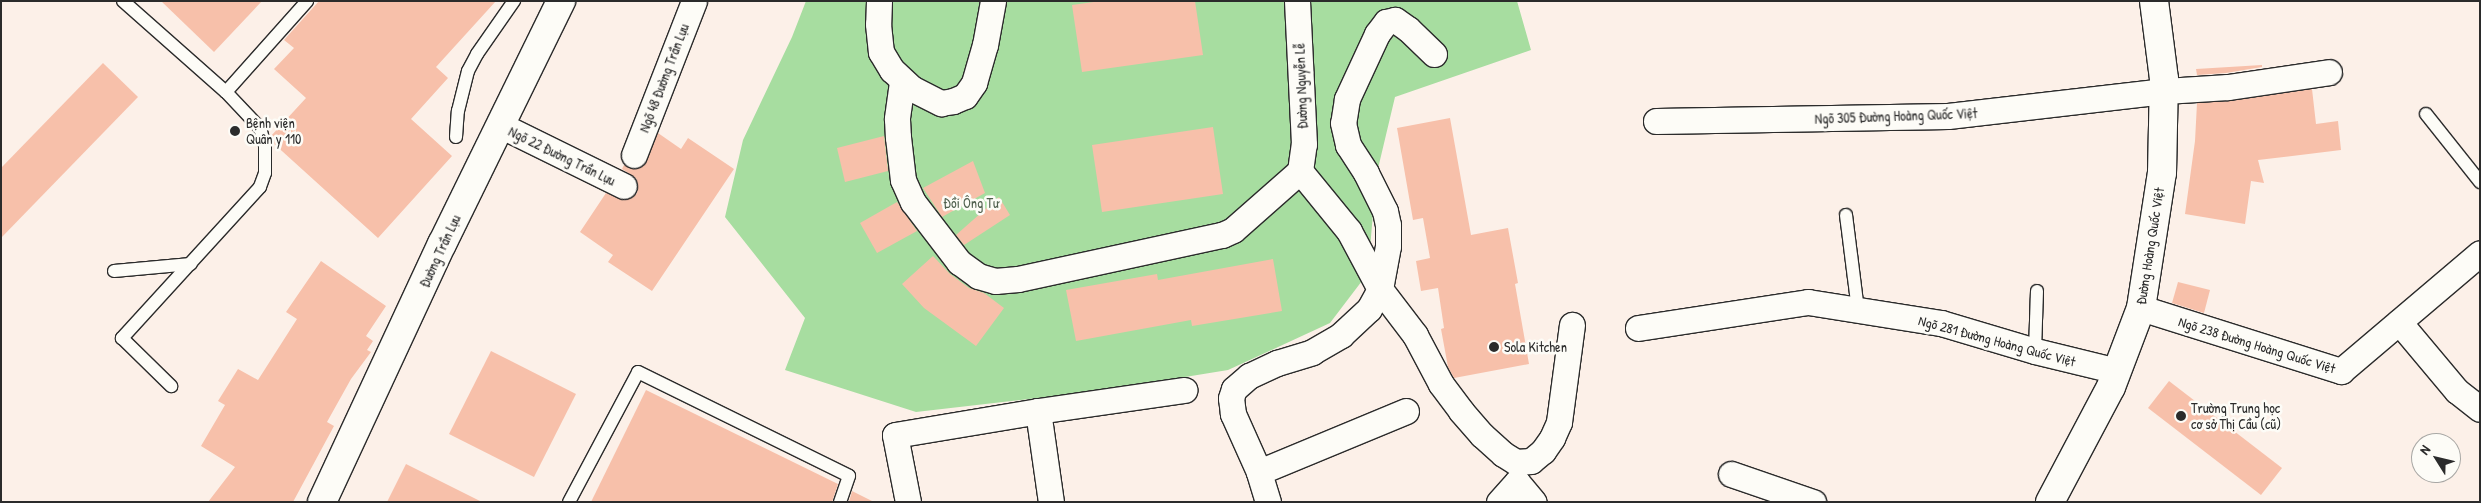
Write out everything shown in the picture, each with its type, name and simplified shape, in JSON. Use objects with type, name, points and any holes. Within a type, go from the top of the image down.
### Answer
[{"type":"main road","name":"Đường Trần Lựu","points":[[322,502],[442,244],[561,1]]},
{"type":"main road","name":"Đường Hoàng Quốc Việt","points":[[2050,502],[2117,371],[2141,308],[2162,173],[2165,91],[2154,1]]},
{"type":"street","name":"Ngõ 48 Đường Trần Lựu","points":[[634,155],[694,1]]},
{"type":"street","points":[[879,1],[878,24],[882,52],[892,70],[902,82],[941,103],[965,96],[974,83],[981,65],[993,1]]},
{"type":"street","name":"Đường Nguyễn Lễ","points":[[1297,1],[1304,144],[1300,171]]},
{"type":"street","points":[[1268,502],[1259,472],[1233,414],[1231,398],[1234,389],[1249,376],[1277,363],[1312,352],[1341,335],[1369,309],[1380,289],[1388,246],[1388,225],[1385,211],[1370,181],[1348,145],[1343,123],[1346,99],[1377,34],[1386,22],[1395,20],[1434,54]]},
{"type":"street","name":"Ngõ 305 Đường Hoàng Quốc Việt","points":[[1656,121],[1948,116],[2165,91],[2228,87],[2329,72]]},
{"type":"street","points":[[902,82],[897,119],[902,180],[913,202],[938,239],[958,262],[978,276],[995,281],[1018,279],[1222,235],[1234,230],[1300,171],[1349,231],[1380,289],[1415,334],[1441,384],[1461,411],[1482,435],[1503,454],[1516,462],[1530,461],[1542,451],[1559,422],[1572,325]]},
{"type":"street","name":"Ngõ 22 Đường Trần Lựu","points":[[500,125],[624,186]]},
{"type":"street","name":"Ngõ 238 Đường Hoàng Quốc Việt","points":[[2141,308],[2341,371],[2480,252]]},
{"type":"street","name":"Ngõ 281 Đường Hoàng Quốc Việt","points":[[1638,328],[1808,302],[1941,323],[2036,351],[2117,371]]},
{"type":"street","points":[[2399,322],[2457,391],[2480,409]]},
{"type":"street","points":[[908,502],[895,435],[1038,411],[1184,390]]},
{"type":"street","points":[[1259,472],[1406,410]]},
{"type":"street","points":[[1038,411],[1051,502]]},
{"type":"street","points":[[1731,474],[1813,502]]},
{"type":"street","points":[[1499,502],[1517,482],[1534,502]]},
{"type":"lane","points":[[123,1],[226,92],[260,128],[266,146],[265,173],[260,187],[122,338],[172,386]]},
{"type":"lane","points":[[226,92],[307,1]]},
{"type":"lane","points":[[456,138],[458,111],[468,72],[477,54],[514,1]]},
{"type":"lane","points":[[2426,114],[2480,182]]},
{"type":"lane","points":[[1846,215],[1858,310]]},
{"type":"lane","points":[[114,271],[191,264]]},
{"type":"lane","points":[[2036,351],[2037,291]]},
{"type":"lane","points":[[569,502],[638,372],[849,476],[840,502]]},
{"type":"green space","name":"Đồi Ông Tư","points":[[806,1],[1517,1],[1531,50],[1395,97],[1376,177],[1368,273],[1330,323],[1228,370],[1099,391],[916,412],[785,370],[805,318],[725,217],[743,140],[792,37]]},
{"type":"building","points":[[161,1],[262,1],[214,52]]},
{"type":"building","points":[[319,1],[496,1],[436,67],[448,78],[411,119],[452,156],[378,238],[272,142],[271,136],[306,98],[274,69],[294,48],[284,40]]},
{"type":"building","points":[[1101,1],[1195,1],[1203,55],[1082,72],[1072,5]]},
{"type":"building","points":[[103,63],[138,97],[1,238],[1,168]]},
{"type":"building","points":[[2262,65],[2262,67],[2226,73],[2197,75],[2196,69]]},
{"type":"building","points":[[2312,89],[2316,124],[2338,121],[2341,150],[2258,160],[2264,183],[2251,181],[2245,224],[2185,214],[2195,141],[2197,103],[2230,101]]},
{"type":"building","points":[[1450,118],[1471,235],[1508,228],[1518,283],[1515,284],[1529,364],[1454,378],[1448,367],[1441,329],[1444,328],[1438,288],[1421,291],[1416,261],[1430,258],[1423,218],[1413,220],[1397,128]]},
{"type":"building","points":[[1213,127],[1223,194],[1102,212],[1092,145]]},
{"type":"building","points":[[658,133],[681,149],[688,138],[734,169],[652,291],[608,262],[613,255],[580,232],[606,193],[624,200],[632,198],[637,193],[636,178],[622,169],[624,165],[636,169],[643,166]]},
{"type":"building","points":[[884,136],[888,171],[845,182],[837,148]]},
{"type":"building","points":[[973,161],[985,193],[942,217],[923,188]]},
{"type":"building","points":[[999,197],[1010,215],[964,245],[956,235]]},
{"type":"building","points":[[897,202],[917,231],[877,253],[860,223]]},
{"type":"building","points":[[933,256],[950,274],[969,288],[984,293],[1004,308],[976,346],[924,308],[902,284]]},
{"type":"building","points":[[1273,259],[1282,311],[1192,326],[1191,320],[1076,341],[1066,290],[1157,274],[1158,280]]},
{"type":"building","points":[[321,261],[386,306],[366,336],[373,341],[367,350],[371,352],[351,379],[327,422],[334,426],[293,502],[208,502],[235,467],[201,446],[225,405],[218,401],[238,369],[258,380],[297,319],[286,312]]},
{"type":"building","points":[[2178,282],[2210,290],[2204,313],[2172,303]]},
{"type":"building","points":[[491,351],[576,394],[534,477],[449,434]]},
{"type":"building","points":[[2169,381],[2282,468],[2261,495],[2148,408]]},
{"type":"building","points":[[646,390],[838,484],[832,502],[591,502]]},
{"type":"building","points":[[406,464],[482,502],[387,502]]},
{"type":"building","points":[[852,491],[874,502],[849,502]]},
{"type":"place","name":"Bệnh viện Quân y 110","points":[[235,131]]},
{"type":"place","name":"Sola Kitchen","points":[[1494,347]]},
{"type":"place","name":"Trường Trung học cơ sở Thị Cầu (cũ)","points":[[2181,416]]}]
